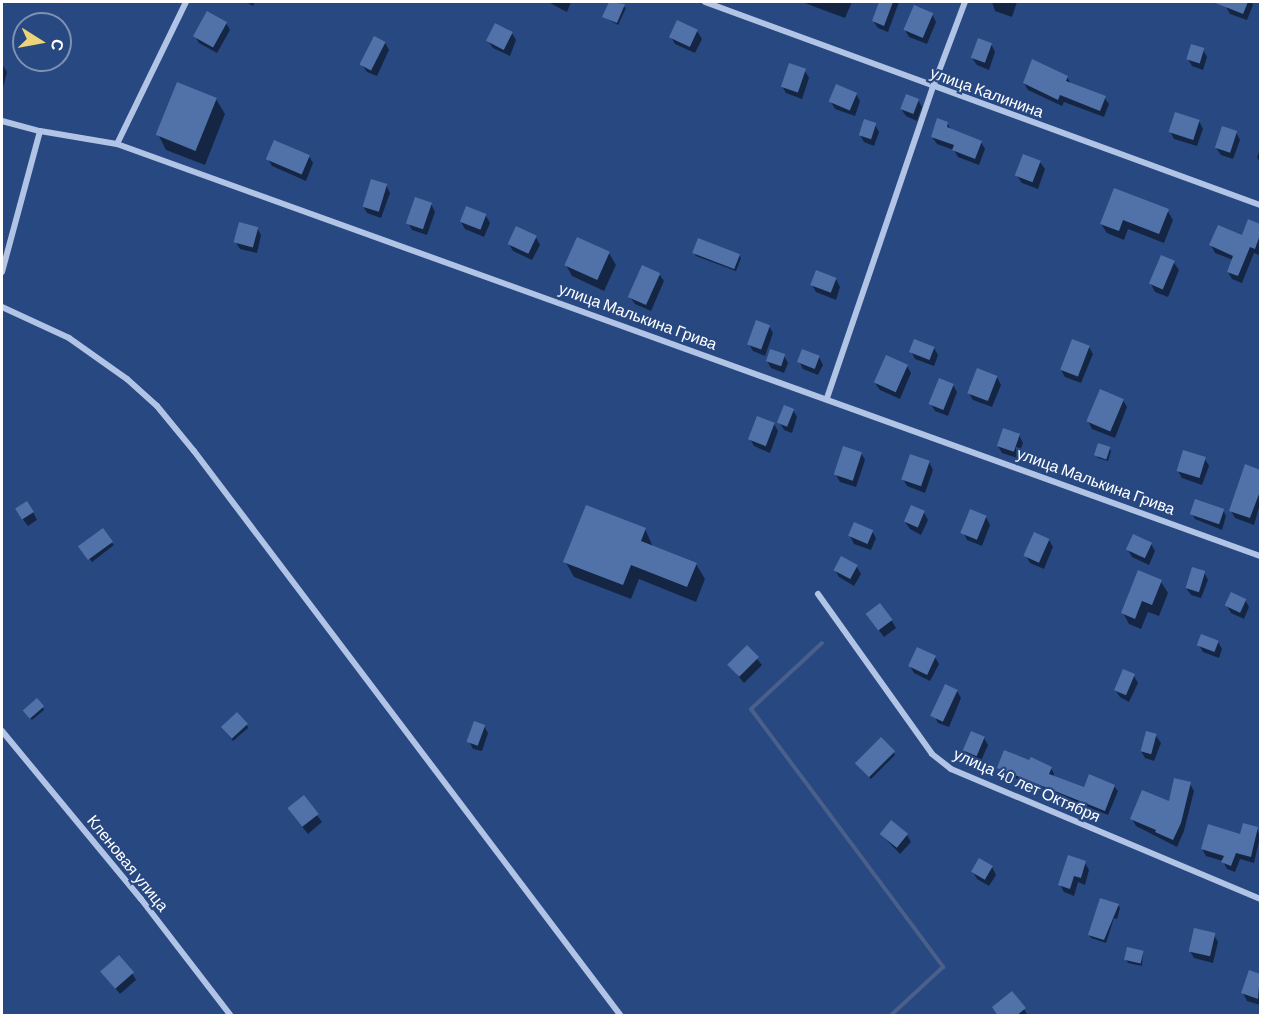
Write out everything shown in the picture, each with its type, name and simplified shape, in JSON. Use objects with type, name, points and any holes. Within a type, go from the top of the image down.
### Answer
[{"type":"street","points":[[117,144],[184,2]]},
{"type":"street","name":"улица Калинина","points":[[705,2],[1260,205]]},
{"type":"street","points":[[827,399],[933,87],[965,2]]},
{"type":"street","name":"улица Малькина Грива","points":[[2,121],[40,131],[117,144],[1260,556]]},
{"type":"street","points":[[2,272],[40,131]]},
{"type":"street","points":[[2,307],[69,338],[127,379],[157,406],[194,451],[621,1016]]},
{"type":"street","name":"улица 40 лет Октября","points":[[818,594],[932,754],[951,769],[1260,899]]},
{"type":"street","name":"Кленовая улица","points":[[2,731],[141,898],[231,1016]]},
{"type":"building","points":[[609,2],[625,4],[617,23],[602,17]]},
{"type":"building","points":[[879,2],[893,2],[884,26],[872,21]]},
{"type":"building","points":[[1213,2],[1248,2],[1243,14]]},
{"type":"building","points":[[914,5],[933,13],[923,38],[903,30]]},
{"type":"building","points":[[207,11],[227,22],[213,48],[193,36]]},
{"type":"building","points":[[677,20],[698,30],[690,47],[669,37]]},
{"type":"building","points":[[495,23],[513,32],[504,50],[486,41]]},
{"type":"building","points":[[374,36],[386,42],[371,70],[359,65]]},
{"type":"building","points":[[978,38],[992,43],[985,63],[971,58]]},
{"type":"building","points":[[1191,44],[1204,48],[1200,63],[1186,59]]},
{"type":"building","points":[[1032,59],[1068,76],[1066,81],[1106,96],[1100,111],[1060,95],[1058,100],[1023,83]]},
{"type":"building","points":[[789,63],[806,69],[798,92],[781,87]]},
{"type":"building","points":[[177,82],[217,98],[196,151],[156,135]]},
{"type":"building","points":[[836,84],[857,93],[850,110],[829,101]]},
{"type":"building","points":[[906,94],[919,99],[913,114],[900,109]]},
{"type":"building","points":[[1175,112],[1200,120],[1193,140],[1169,132]]},
{"type":"building","points":[[937,118],[948,122],[947,127],[982,141],[975,159],[952,150],[954,145],[931,137]]},
{"type":"building","points":[[864,119],[876,123],[871,139],[859,135]]},
{"type":"building","points":[[1222,126],[1237,131],[1230,153],[1215,148]]},
{"type":"building","points":[[274,140],[310,155],[302,175],[266,159]]},
{"type":"building","points":[[1023,154],[1041,161],[1032,182],[1015,175]]},
{"type":"building","points":[[371,179],[387,184],[379,212],[363,207]]},
{"type":"building","points":[[1114,188],[1169,209],[1159,234],[1123,220],[1119,231],[1100,224]]},
{"type":"building","points":[[415,197],[432,203],[423,229],[406,223]]},
{"type":"building","points":[[466,206],[487,214],[480,230],[460,222]]},
{"type":"building","points":[[1248,219],[1260,224],[1260,235],[1255,249],[1250,247],[1238,276],[1227,272],[1233,256],[1209,245],[1218,225],[1242,235]]},
{"type":"building","points":[[239,222],[258,227],[253,247],[234,242]]},
{"type":"building","points":[[516,226],[537,236],[528,254],[508,244]]},
{"type":"building","points":[[577,237],[610,252],[597,280],[564,265]]},
{"type":"building","points":[[698,238],[740,254],[734,269],[692,253]]},
{"type":"building","points":[[1161,255],[1175,261],[1163,289],[1149,284]]},
{"type":"building","points":[[642,265],[660,273],[646,305],[628,297]]},
{"type":"building","points":[[816,270],[837,278],[831,293],[810,285]]},
{"type":"building","points":[[756,320],[770,325],[761,350],[747,344]]},
{"type":"building","points":[[914,339],[935,347],[930,360],[909,352]]},
{"type":"building","points":[[1072,339],[1090,346],[1078,377],[1060,370]]},
{"type":"building","points":[[770,349],[785,354],[781,366],[766,361]]},
{"type":"building","points":[[802,349],[820,356],[815,369],[797,362]]},
{"type":"building","points":[[886,355],[908,365],[896,392],[874,382]]},
{"type":"building","points":[[977,368],[998,376],[988,401],[967,393]]},
{"type":"building","points":[[939,378],[954,384],[943,410],[929,404]]},
{"type":"building","points":[[1100,389],[1124,399],[1110,431],[1086,421]]},
{"type":"building","points":[[784,405],[794,409],[787,427],[777,423]]},
{"type":"building","points":[[757,416],[775,423],[766,446],[748,439]]},
{"type":"building","points":[[1003,428],[1020,434],[1014,452],[997,446]]},
{"type":"building","points":[[1098,443],[1110,447],[1106,459],[1094,455]]},
{"type":"building","points":[[843,446],[862,452],[853,481],[834,475]]},
{"type":"building","points":[[1183,450],[1206,457],[1200,478],[1177,471]]},
{"type":"building","points":[[910,454],[930,461],[921,486],[901,480]]},
{"type":"building","points":[[1245,464],[1260,470],[1259,494],[1250,518],[1229,511]]},
{"type":"building","points":[[1195,499],[1224,509],[1219,524],[1190,514]]},
{"type":"building","points":[[27,501],[34,512],[22,519],[15,508]]},
{"type":"building","points":[[586,505],[646,528],[641,541],[697,563],[687,587],[631,565],[623,585],[563,562]]},
{"type":"building","points":[[911,505],[925,511],[918,527],[904,522]]},
{"type":"building","points":[[970,509],[987,516],[977,540],[960,533]]},
{"type":"building","points":[[854,522],[873,530],[867,544],[848,536]]},
{"type":"building","points":[[103,528],[113,542],[88,560],[78,546]]},
{"type":"building","points":[[1034,532],[1050,539],[1039,563],[1023,556]]},
{"type":"building","points":[[1133,534],[1152,543],[1145,558],[1126,549]]},
{"type":"building","points":[[841,556],[858,565],[850,579],[833,570]]},
{"type":"building","points":[[1192,567],[1205,571],[1199,592],[1186,588]]},
{"type":"building","points":[[1138,570],[1162,580],[1152,605],[1142,601],[1135,619],[1121,613]]},
{"type":"building","points":[[1231,592],[1246,599],[1240,613],[1225,606]]},
{"type":"building","points":[[880,603],[893,620],[878,631],[866,614]]},
{"type":"building","points":[[1201,634],[1219,641],[1214,652],[1197,645]]},
{"type":"building","points":[[747,645],[759,657],[739,677],[727,665]]},
{"type":"building","points":[[917,647],[936,656],[927,675],[908,666]]},
{"type":"building","points":[[1123,669],[1135,674],[1126,695],[1114,690]]},
{"type":"building","points":[[945,684],[958,690],[943,722],[930,716]]},
{"type":"building","points":[[37,698],[44,706],[30,719],[23,710]]},
{"type":"building","points":[[237,712],[248,724],[232,739],[221,727]]},
{"type":"building","points":[[474,721],[485,725],[478,746],[466,742]]},
{"type":"building","points":[[971,731],[985,737],[977,756],[963,750]]},
{"type":"building","points":[[1146,731],[1157,734],[1151,754],[1141,751]]},
{"type":"building","points":[[881,737],[895,751],[869,777],[855,763]]},
{"type":"building","points":[[1004,750],[1029,760],[1031,757],[1052,767],[1049,774],[1084,787],[1089,774],[1115,785],[1105,811],[997,768]]},
{"type":"building","points":[[1174,778],[1191,782],[1181,823],[1173,840],[1130,819],[1142,790],[1169,801]]},
{"type":"building","points":[[304,795],[319,814],[302,827],[287,808]]},
{"type":"building","points":[[891,820],[908,834],[897,848],[880,834]]},
{"type":"building","points":[[1243,823],[1258,827],[1251,857],[1236,853],[1231,866],[1221,862],[1224,856],[1201,849],[1208,824],[1240,834]]},
{"type":"building","points":[[1068,855],[1086,861],[1081,878],[1074,876],[1070,889],[1058,885]]},
{"type":"building","points":[[979,858],[993,866],[985,880],[971,872]]},
{"type":"building","points":[[1100,898],[1119,904],[1104,940],[1088,935]]},
{"type":"building","points":[[1194,928],[1215,933],[1210,956],[1189,951]]},
{"type":"building","points":[[1127,947],[1144,951],[1141,963],[1124,960]]},
{"type":"building","points":[[119,955],[134,972],[115,989],[100,971]]},
{"type":"building","points":[[1249,970],[1260,974],[1258,999],[1241,993]]},
{"type":"building","points":[[1012,991],[1026,1008],[1016,1016],[998,1016],[992,1007]]},
{"type":"waterway","points":[[822,643],[751,709],[943,967],[890,1016]]}]
